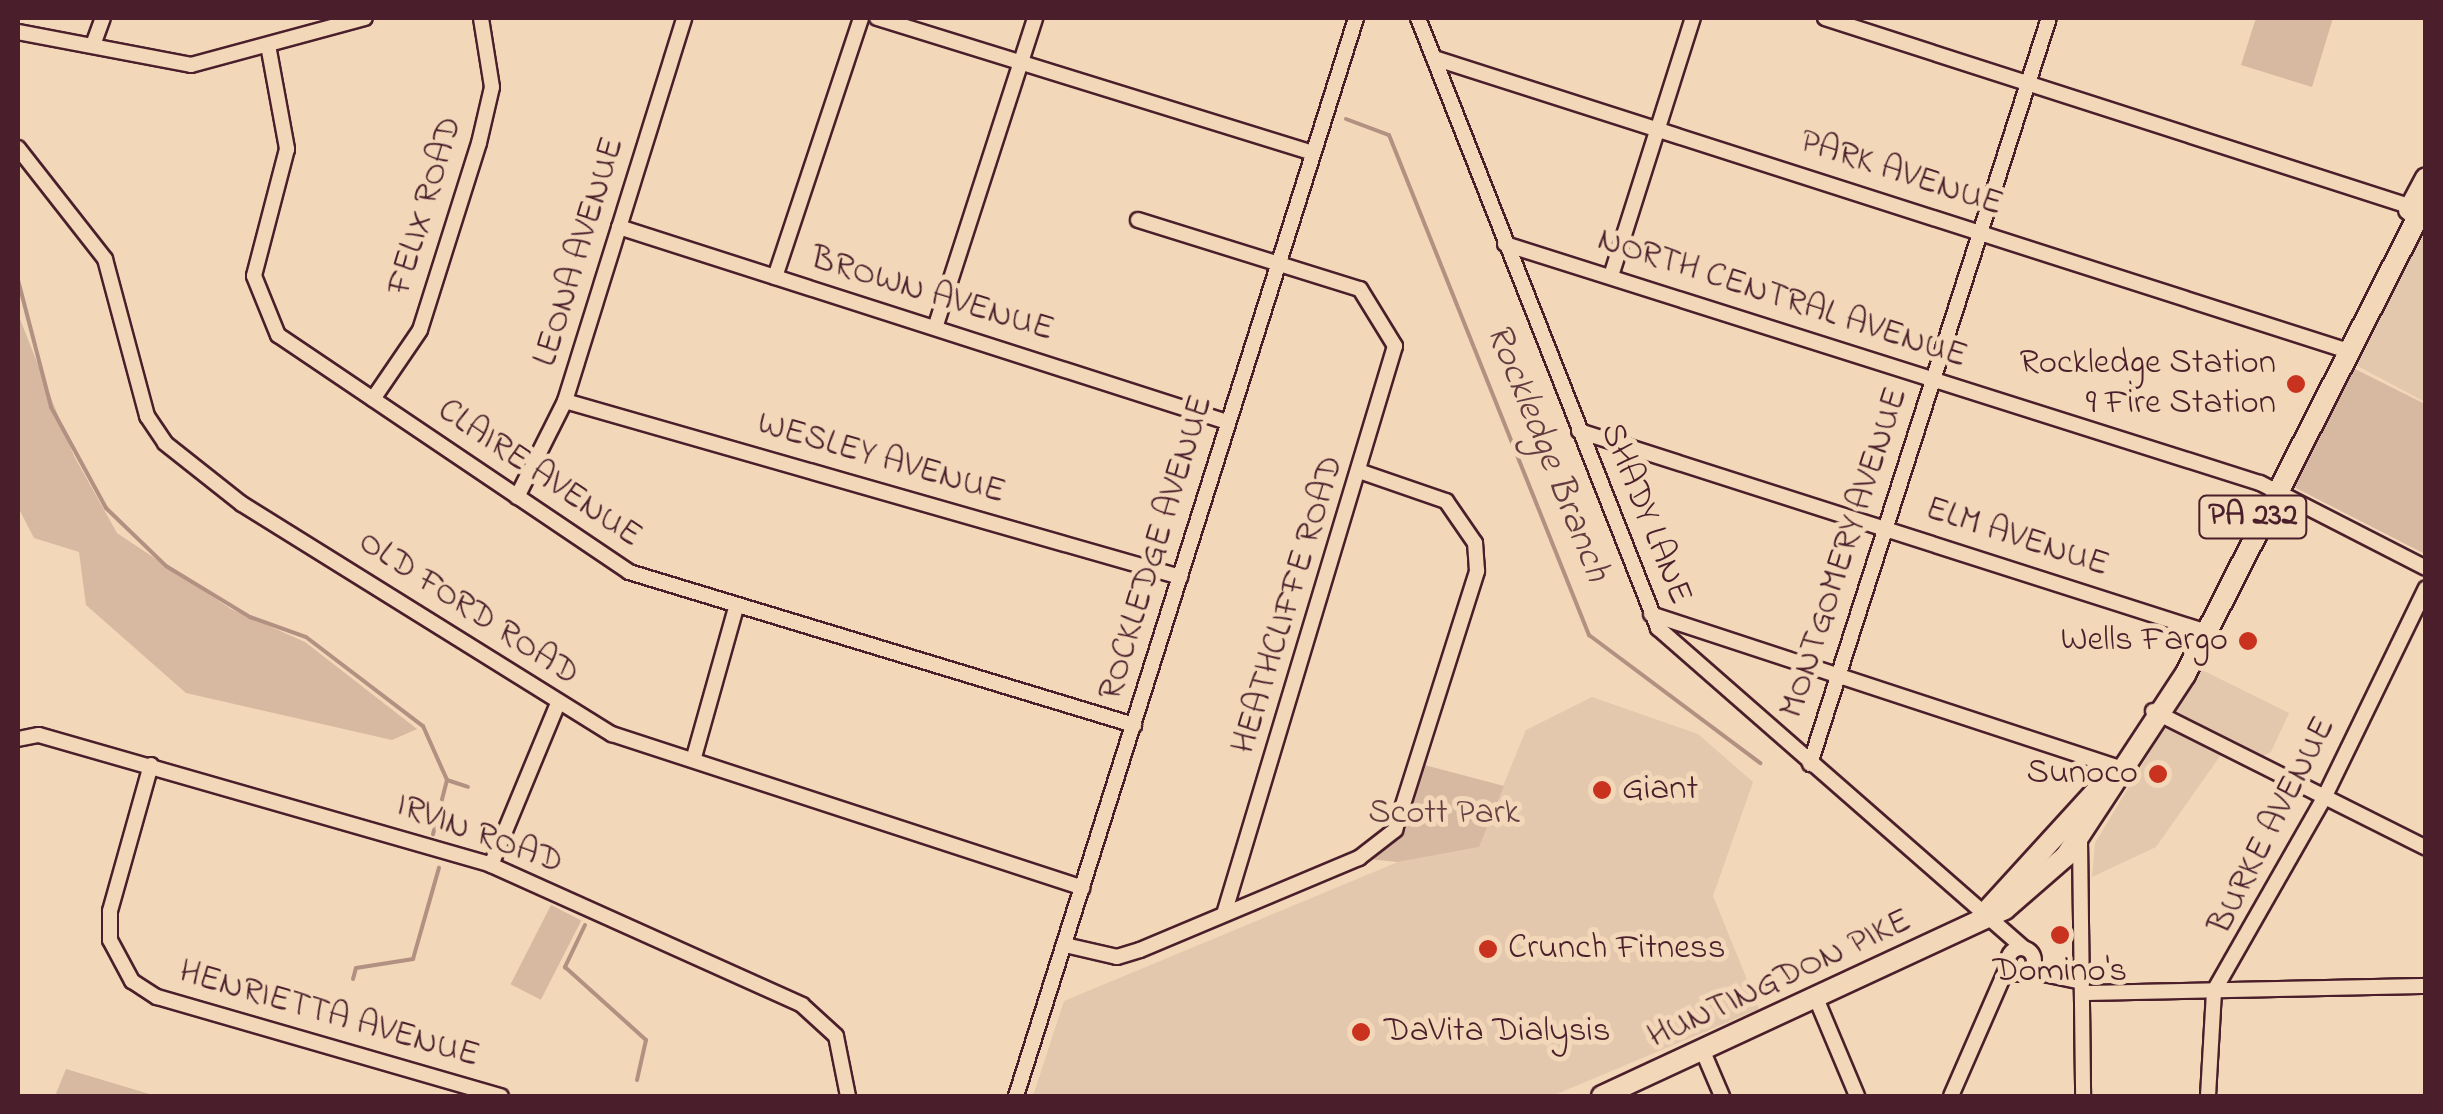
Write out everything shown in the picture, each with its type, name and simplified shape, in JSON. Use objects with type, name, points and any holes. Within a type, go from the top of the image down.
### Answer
[{"type":"main road","name":"HUNTINGDON PIKE","points":[[1602,1096],[1818,1003],[2018,900],[2080,840],[2203,630],[2343,349],[2421,208],[2426,178]]},
{"type":"main road","name":"HUNTINGDON PIKE","points":[[1982,917],[2117,766],[2157,713]]},
{"type":"street","points":[[93,45],[103,18]]},
{"type":"street","points":[[18,32],[93,45],[169,65],[268,45],[365,18]]},
{"type":"street","name":"FELIX ROAD","points":[[373,399],[420,330],[479,143],[492,86],[481,18]]},
{"type":"street","name":"LEONA AVENUE","points":[[517,496],[565,400],[684,18]]},
{"type":"street","points":[[775,277],[860,18]]},
{"type":"street","points":[[876,18],[1312,152]]},
{"type":"street","points":[[936,325],[1034,18]]},
{"type":"street","name":"ROCKLEDGE AVENUE","points":[[1016,1096],[1356,18]]},
{"type":"street","name":"SHADY LANE","points":[[1418,18],[1651,614],[1668,640],[2002,933],[2019,955]]},
{"type":"street","points":[[1610,276],[1694,18]]},
{"type":"street","points":[[1824,18],[1856,22],[2028,82],[2421,208]]},
{"type":"street","name":"MONTGOMERY AVENUE","points":[[1810,764],[2049,18]]},
{"type":"street","name":"CLAIRE AVENUE","points":[[268,45],[287,149],[256,294],[278,335],[628,572],[736,608],[1134,725]]},
{"type":"street","name":"PARK AVENUE","points":[[1434,58],[2343,349]]},
{"type":"street","name":"OLD FORD ROAD","points":[[18,148],[106,259],[136,393],[165,443],[242,504],[498,657],[558,702],[612,734],[694,757],[1082,888]]},
{"type":"street","points":[[1138,220],[1279,263]]},
{"type":"street","name":"BROWN AVENUE","points":[[619,227],[936,325],[1227,422]]},
{"type":"street","name":"NORTH CENTRAL AVENUE","points":[[1505,244],[2273,488],[2423,566]]},
{"type":"street","name":"HEATHCLIFFE ROAD","points":[[1224,914],[1394,370],[1382,314],[1360,289],[1279,263]]},
{"type":"street","name":"WESLEY AVENUE","points":[[565,400],[1180,577]]},
{"type":"street","name":"ELM AVENUE","points":[[1579,431],[2203,630]]},
{"type":"street","points":[[1065,945],[1116,957],[1359,858],[1394,830],[1476,557],[1446,501],[1362,472]]},
{"type":"street","name":"BURKE AVENUE","points":[[2208,1096],[2214,990],[2324,798],[2426,588]]},
{"type":"street","points":[[694,757],[736,608]]},
{"type":"street","points":[[1651,614],[2117,766]]},
{"type":"street","points":[[491,865],[558,702]]},
{"type":"street","points":[[2157,713],[2426,848]]},
{"type":"street","name":"IRVIN ROAD","points":[[18,739],[39,734],[491,865],[802,1005],[836,1036],[848,1096]]},
{"type":"street","name":"HENRIETTA AVENUE","points":[[152,765],[110,911],[110,940],[132,980],[157,997],[501,1096]]},
{"type":"street","points":[[2080,840],[2083,1096]]},
{"type":"street","points":[[2019,955],[2082,988],[2426,986]]},
{"type":"street","points":[[2019,955],[2029,971],[2061,976]]},
{"type":"street","points":[[2019,955],[2029,971]]},
{"type":"street","points":[[1951,1096],[2019,955]]},
{"type":"street","points":[[1818,1003],[1858,1096]]},
{"type":"street","points":[[1704,1054],[1722,1096]]},
{"type":"shaded area","points":[[2425,229],[2425,402],[2354,364]]},
{"type":"shaded area","points":[[2200,669],[2289,713],[2271,752],[2259,758],[2230,742],[2156,847],[2092,877],[2095,843]]},
{"type":"shaded area","points":[[1592,697],[1698,734],[1753,782],[1713,896],[1759,1009],[1552,1096],[1033,1096],[1064,1001],[1398,862],[1478,847],[1526,730]]},
{"type":"green space","points":[[2256,18],[2333,18],[2312,87],[2241,65]]},
{"type":"green space","points":[[18,314],[74,456],[117,533],[231,609],[305,642],[417,729],[392,740],[186,693],[86,605],[79,552],[34,538],[18,507]]},
{"type":"green space","points":[[2353,368],[2425,404],[2425,554],[2292,486]]},
{"type":"green space","name":"Scott Park","points":[[1417,763],[1504,786],[1479,847],[1398,862],[1359,858],[1395,830]]},
{"type":"green space","points":[[551,905],[581,920],[541,1000],[511,984]]},
{"type":"green space","points":[[66,1069],[156,1096],[55,1096]]},
{"type":"waterway","name":"Rockledge Branch","points":[[1346,119],[1389,135],[1589,635],[1760,763]]},
{"type":"waterway","points":[[18,280],[51,407],[106,508],[166,566],[250,617],[306,637],[423,726],[447,780],[433,834]]},
{"type":"waterway","points":[[447,780],[468,787]]},
{"type":"waterway","points":[[353,979],[356,968],[413,959],[439,868]]},
{"type":"waterway","points":[[585,925],[565,967],[646,1040],[637,1080]]},
{"type":"place","name":"Rockledge Station 9 Fire Station","points":[[2296,384]]},
{"type":"place","name":"Wells Fargo","points":[[2248,641]]},
{"type":"place","name":"Sunoco","points":[[2158,774]]},
{"type":"place","name":"Giant","points":[[1602,790]]},
{"type":"place","name":"Domino's","points":[[2060,935]]},
{"type":"place","name":"Crunch Fitness","points":[[1488,949]]},
{"type":"place","name":"DaVita Dialysis","points":[[1361,1032]]}]
